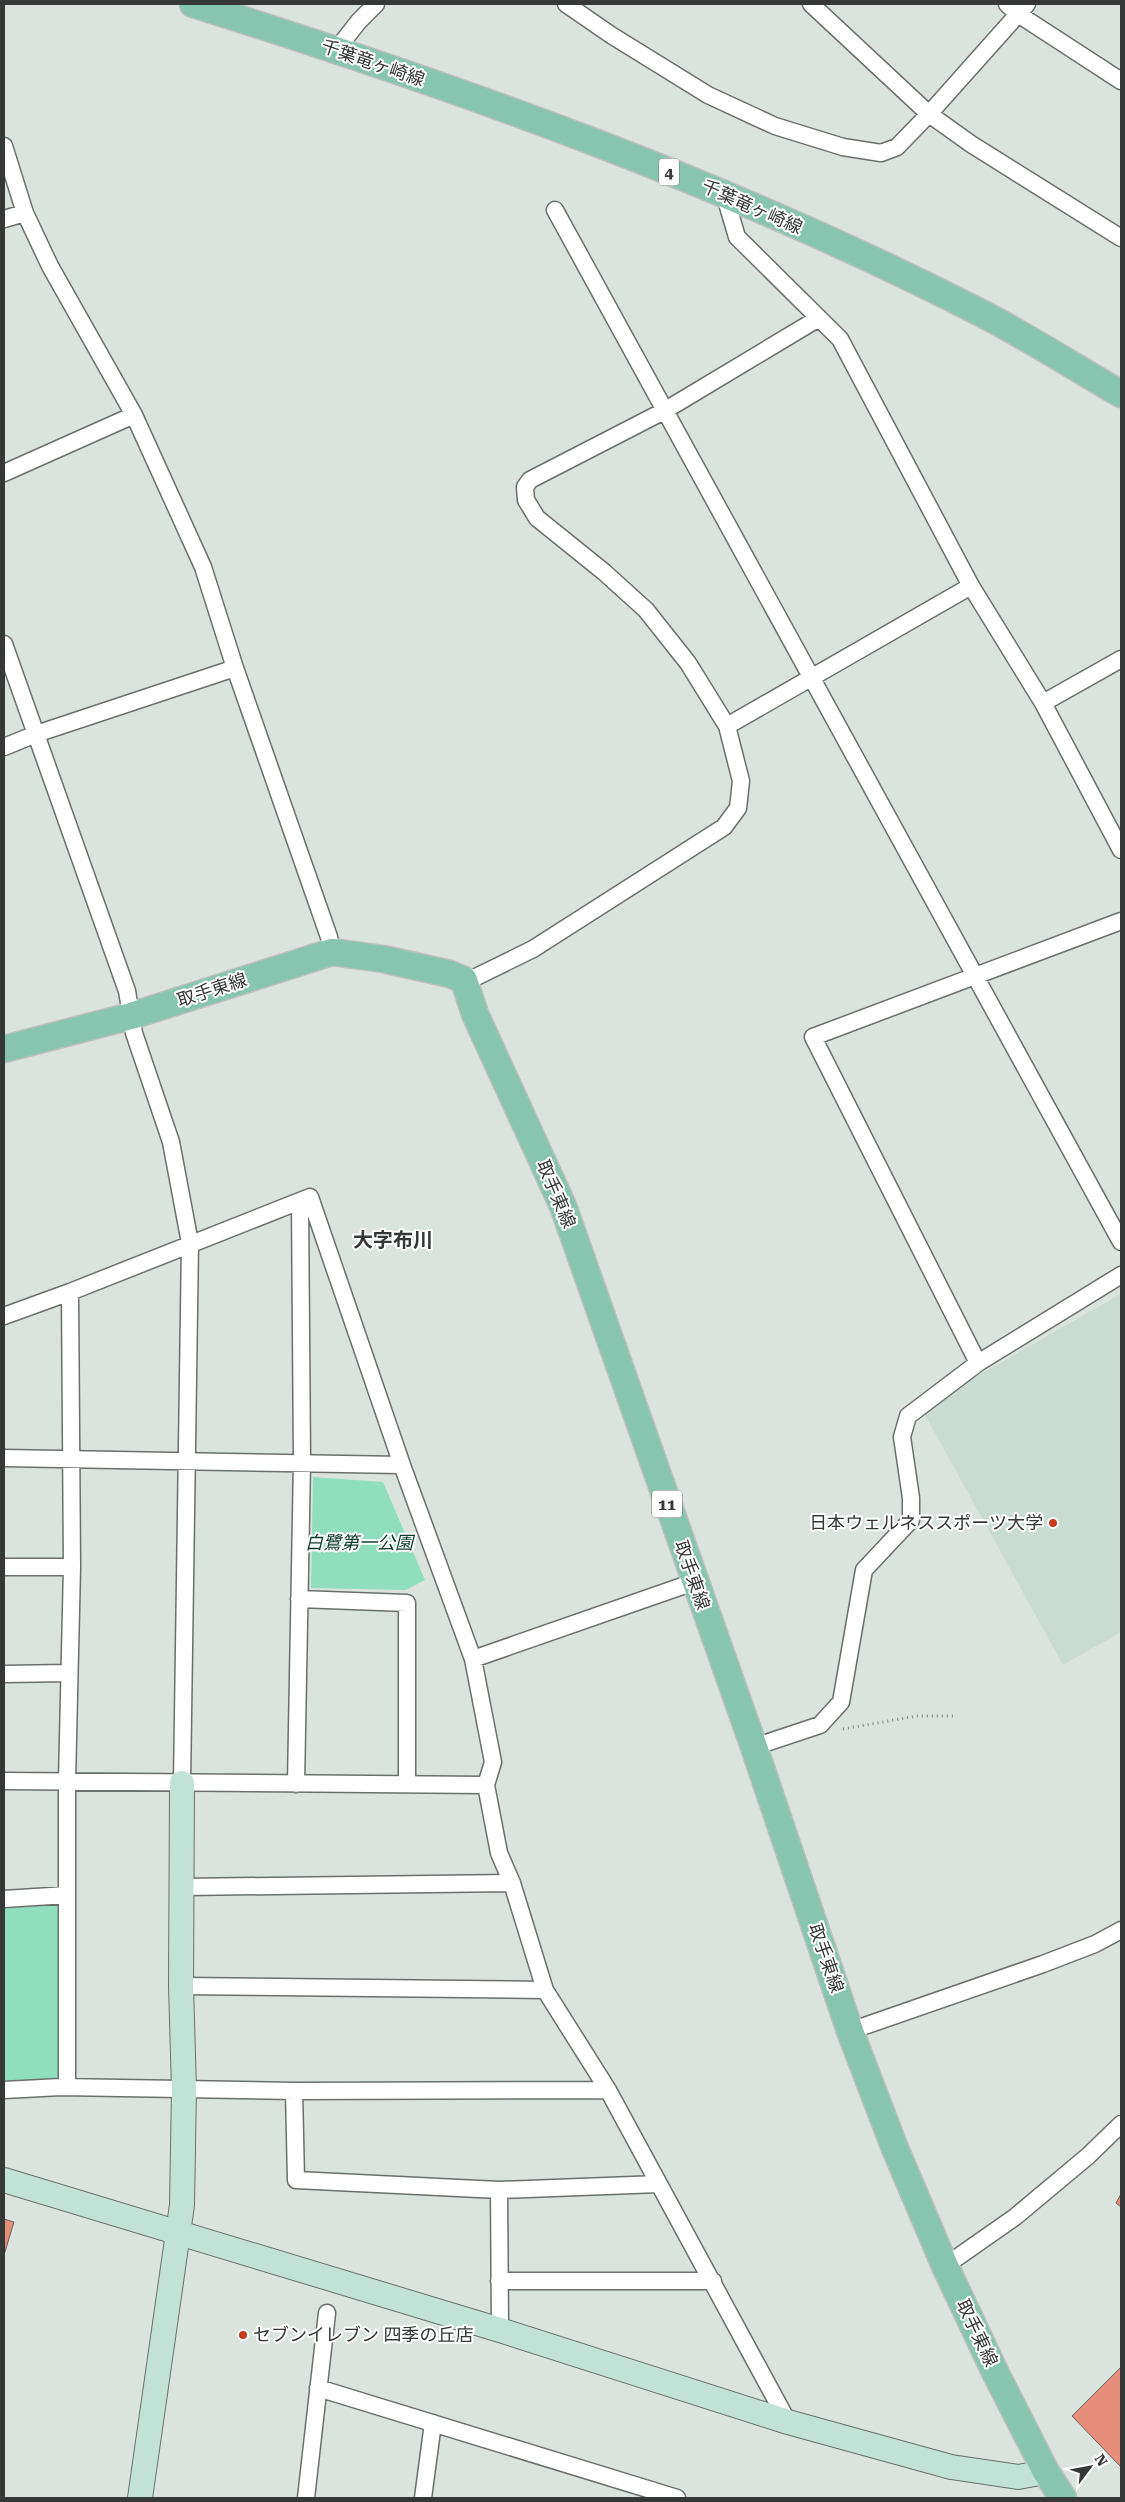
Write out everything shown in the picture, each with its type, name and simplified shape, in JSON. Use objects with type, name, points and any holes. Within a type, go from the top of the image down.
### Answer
[{"type":"main road","name":"千葉竜ヶ崎線","points":[[193,4],[338,50],[517,113],[724,193],[987,316],[1121,394]]},
{"type":"main road","name":"取手東線","points":[[4,1050],[131,1016],[332,952],[383,959],[450,974],[464,980],[475,1014],[563,1206],[694,1582],[754,1747],[850,2031],[894,2146],[945,2266],[1004,2389],[1046,2472],[1063,2498]]},
{"type":"street","points":[[338,50],[359,20],[376,4]]},
{"type":"street","points":[[566,4],[611,35],[708,95],[775,126],[843,147],[881,153],[897,147],[930,114],[1017,7],[1121,81]]},
{"type":"street","points":[[811,4],[930,114],[971,144],[1121,238]]},
{"type":"street","points":[[4,146],[25,213],[50,266],[134,415],[203,567],[235,668],[330,937],[332,952]]},
{"type":"street","points":[[724,193],[737,237],[840,338],[971,586],[1043,703],[1121,850]]},
{"type":"street","points":[[554,210],[1121,1242]]},
{"type":"street","points":[[4,218],[25,213]]},
{"type":"street","points":[[464,980],[476,977],[533,949],[724,827],[738,808],[741,781],[727,726],[688,663],[646,610],[604,572],[537,518],[526,500],[525,487],[530,480],[664,411],[819,318]]},
{"type":"street","points":[[4,474],[134,415]]},
{"type":"street","points":[[727,726],[971,586]]},
{"type":"street","points":[[4,644],[127,991],[134,1033],[170,1142],[190,1243],[185,1460],[182,1783],[181,1986],[184,2089],[179,2232],[140,2498]]},
{"type":"street","points":[[1043,703],[1121,659]]},
{"type":"street","points":[[4,747],[36,734],[235,668]]},
{"type":"street","points":[[978,1362],[813,1037],[1121,921]]},
{"type":"street","points":[[4,1316],[70,1292],[310,1197],[402,1465],[473,1659],[493,1762],[486,1785],[499,1853],[512,1883],[545,1990],[608,2090],[788,2422]]},
{"type":"street","points":[[296,1784],[302,1462],[300,1201]]},
{"type":"street","points":[[754,1747],[820,1724],[841,1702],[864,1570],[911,1520],[911,1498],[902,1437],[908,1416],[978,1362],[1121,1275]]},
{"type":"street","points":[[67,2087],[67,1781],[72,1567],[70,1292]]},
{"type":"street","points":[[4,1458],[402,1465]]},
{"type":"street","points":[[4,1567],[72,1567]]},
{"type":"street","points":[[473,1659],[694,1582]]},
{"type":"street","points":[[300,1599],[407,1603],[407,1784]]},
{"type":"street","points":[[4,1674],[69,1673]]},
{"type":"street","points":[[4,1781],[486,1785]]},
{"type":"street","points":[[182,1886],[512,1883]]},
{"type":"street","points":[[4,1899],[67,1895]]},
{"type":"street","points":[[850,2031],[1043,1964],[1094,1944],[1121,1930]]},
{"type":"street","points":[[181,1986],[545,1990]]},
{"type":"street","points":[[4,2090],[67,2087],[294,2091],[608,2090]]},
{"type":"street","points":[[294,2091],[296,2180],[499,2190],[659,2184]]},
{"type":"street","points":[[945,2266],[1015,2217],[1088,2156],[1121,2124]]},
{"type":"street","points":[[4,2180],[500,2330],[788,2422],[951,2467],[1018,2477],[1046,2472]]},
{"type":"street","points":[[499,2190],[500,2330]]},
{"type":"street","points":[[499,2281],[713,2281]]},
{"type":"street","points":[[306,2498],[327,2313]]},
{"type":"street","points":[[318,2388],[677,2498]]},
{"type":"street","points":[[423,2498],[433,2423]]},
{"type":"path","points":[[837,1730],[917,1716],[956,1716]]},
{"type":"shaded area","name":"日本ウェルネススポーツ大学","points":[[1121,1294],[1121,1632],[1063,1665],[924,1413],[967,1382]]},
{"type":"green space","name":"白鷺第一公園","points":[[313,1477],[383,1482],[425,1580],[406,1590],[311,1588]]},
{"type":"green space","points":[[61,1901],[61,2087],[4,2082],[4,1904]]},
{"type":"building","points":[[1121,2194],[1121,2207],[1116,2203]]},
{"type":"building","points":[[4,2219],[14,2222],[4,2255]]},
{"type":"building","points":[[1121,2367],[1121,2467],[1072,2416]]},
{"type":"place","name":"日本ウェルネススポーツ大学","points":[[1053,1523]]},
{"type":"place","name":"セブンイレブン 四季の丘店","points":[[243,2335]]},
{"type":"district","name":"大字布川","points":[[393,1240]]}]
